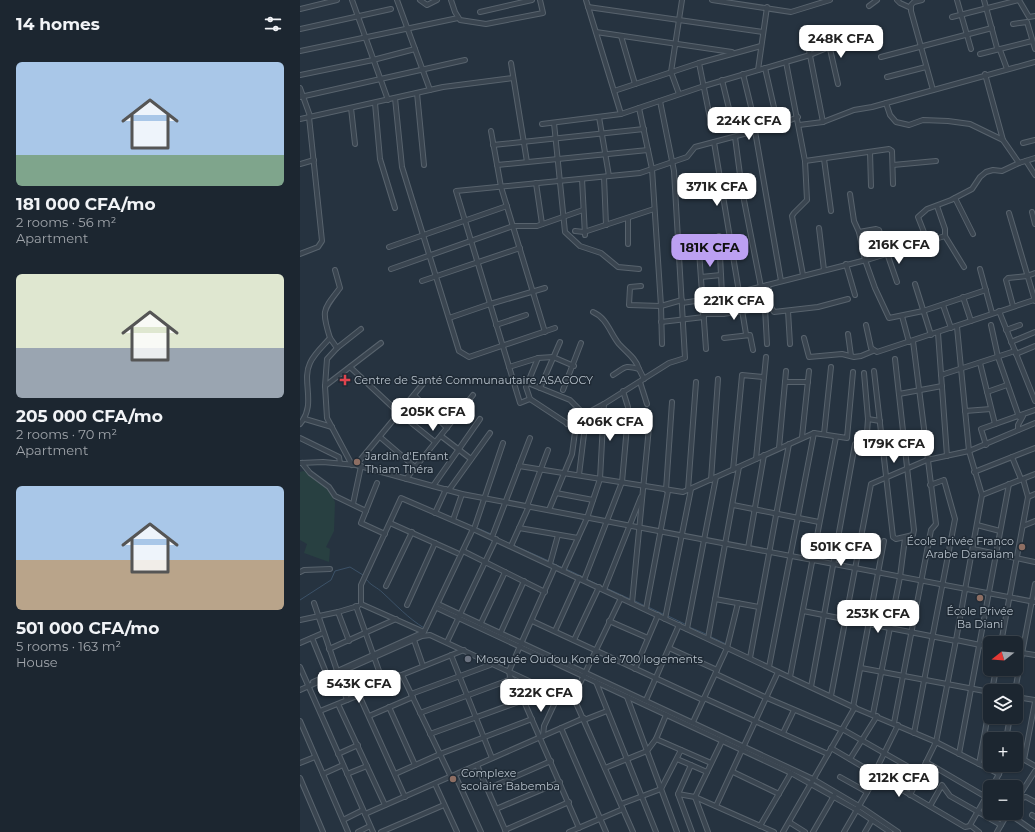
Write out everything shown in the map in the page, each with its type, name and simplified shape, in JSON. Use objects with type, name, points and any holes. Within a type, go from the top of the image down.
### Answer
[{"type":"street","points":[[300,9],[337,0]]},
{"type":"street","points":[[352,0],[388,100]]},
{"type":"street","points":[[396,0],[430,90]]},
{"type":"street","points":[[420,0],[427,5],[437,0]]},
{"type":"street","points":[[451,0],[458,18],[463,21],[475,21],[486,24],[543,13],[540,0]]},
{"type":"street","points":[[480,12],[532,0]]},
{"type":"street","points":[[586,0],[620,114]]},
{"type":"street","points":[[679,94],[671,72],[682,0]]},
{"type":"street","points":[[712,0],[767,7],[791,12],[830,0]]},
{"type":"street","points":[[869,6],[877,0]]},
{"type":"street","points":[[897,0],[911,8]]},
{"type":"street","points":[[922,0],[914,2],[910,5],[933,90]]},
{"type":"street","points":[[957,0],[970,49]]},
{"type":"street","points":[[984,0],[998,49],[1007,69]]},
{"type":"street","points":[[952,17],[1019,0],[1029,17],[1035,16]]},
{"type":"street","points":[[588,7],[763,32]]},
{"type":"street","points":[[758,70],[767,7]]},
{"type":"street","points":[[300,29],[391,9]]},
{"type":"street","points":[[300,51],[458,18]]},
{"type":"street","points":[[1013,24],[1027,22],[1035,49]]},
{"type":"street","points":[[881,57],[992,28]]},
{"type":"street","points":[[596,32],[734,52]]},
{"type":"street","points":[[806,34],[823,122]]},
{"type":"street","points":[[621,36],[635,84]]},
{"type":"street","points":[[980,54],[1032,40]]},
{"type":"street","points":[[614,91],[734,52],[761,46]]},
{"type":"street","points":[[300,75],[373,60],[415,49]]},
{"type":"street","points":[[542,124],[620,114],[722,80],[810,55],[823,49],[830,49],[838,84]]},
{"type":"street","points":[[302,97],[465,60]]},
{"type":"street","points":[[786,62],[798,117],[805,162],[808,200],[794,212],[792,216],[803,275]]},
{"type":"street","points":[[799,125],[823,122],[854,110],[886,103],[985,74],[1035,62]]},
{"type":"street","points":[[510,63],[527,162]]},
{"type":"street","points":[[699,63],[711,123]]},
{"type":"street","points":[[887,77],[926,67]]},
{"type":"street","points":[[765,68],[778,125]]},
{"type":"street","points":[[743,74],[752,111]]},
{"type":"street","points":[[985,74],[1003,140],[1019,163]]},
{"type":"street","points":[[300,119],[430,90],[513,78]]},
{"type":"street","points":[[722,80],[732,121]]},
{"type":"street","points":[[300,88],[310,117],[322,241],[318,247],[300,254]]},
{"type":"street","points":[[417,93],[424,165]]},
{"type":"street","points":[[396,98],[402,167],[459,351],[469,357],[555,328]]},
{"type":"street","points":[[567,424],[604,404],[669,363],[685,358],[673,163],[660,101]]},
{"type":"street","points":[[375,103],[380,159],[395,208]]},
{"type":"street","points":[[886,103],[890,115],[896,122],[909,125],[923,120],[970,124],[1003,140]]},
{"type":"street","points":[[351,108],[355,144]]},
{"type":"street","points":[[639,108],[652,170],[662,344]]},
{"type":"street","points":[[599,117],[606,154],[606,225]]},
{"type":"street","points":[[530,399],[520,403],[456,191],[640,173],[687,157],[695,147],[778,125],[798,117]]},
{"type":"street","points":[[554,123],[565,232],[580,246],[601,254],[618,267],[639,269]]},
{"type":"street","points":[[493,145],[644,129]]},
{"type":"street","points":[[491,130],[501,187],[545,332]]},
{"type":"street","points":[[755,131],[781,281]]},
{"type":"street","points":[[734,136],[742,190],[761,287]]},
{"type":"street","points":[[1023,144],[1035,140]]},
{"type":"street","points":[[714,142],[746,334],[750,336],[753,350]]},
{"type":"street","points":[[805,162],[891,149],[893,184]]},
{"type":"street","points":[[497,166],[648,150]]},
{"type":"street","points":[[870,152],[871,186]]},
{"type":"street","points":[[824,158],[831,211]]},
{"type":"street","points":[[927,240],[918,217],[927,209],[955,198],[972,189],[980,177],[986,172],[1008,169],[1019,163],[1035,158]]},
{"type":"street","points":[[300,164],[314,160]]},
{"type":"street","points":[[893,165],[936,160]]},
{"type":"street","points":[[1026,161],[1035,175]]},
{"type":"street","points":[[582,179],[584,234]]},
{"type":"street","points":[[536,184],[542,224]]},
{"type":"street","points":[[850,194],[854,221],[859,232],[865,260],[887,317],[891,319],[923,311],[986,290]]},
{"type":"street","points":[[955,198],[973,234]]},
{"type":"street","points":[[389,247],[507,206]]},
{"type":"street","points":[[937,206],[945,229],[945,236],[964,267]]},
{"type":"street","points":[[575,231],[584,234],[654,209]]},
{"type":"street","points":[[391,269],[513,226],[537,226],[583,210]]},
{"type":"street","points":[[1032,212],[1035,224]]},
{"type":"street","points":[[804,338],[809,357],[842,354],[861,356],[873,351],[877,352],[957,327],[1013,306],[1035,301],[1009,213]]},
{"type":"street","points":[[628,218],[628,244]]},
{"type":"street","points":[[819,228],[824,270]]},
{"type":"street","points":[[859,232],[876,229],[879,230],[897,282]]},
{"type":"street","points":[[719,236],[723,314]]},
{"type":"street","points":[[740,292],[887,254],[927,240],[945,236]]},
{"type":"street","points":[[698,237],[706,349]]},
{"type":"street","points":[[422,281],[520,248]]},
{"type":"street","points":[[846,264],[856,296]]},
{"type":"street","points":[[980,269],[992,313]]},
{"type":"street","points":[[336,270],[340,288],[325,307],[325,323],[330,338],[337,348]]},
{"type":"street","points":[[1013,306],[1006,280],[1008,278],[1027,276],[1035,273]]},
{"type":"street","points":[[701,277],[721,275]]},
{"type":"street","points":[[915,284],[930,335]]},
{"type":"street","points":[[641,286],[630,287],[629,305],[661,306],[702,300]]},
{"type":"street","points":[[768,286],[771,307],[774,312],[818,307],[848,299]]},
{"type":"street","points":[[449,318],[545,288]]},
{"type":"street","points":[[963,297],[971,321]]},
{"type":"street","points":[[943,305],[951,328]]},
{"type":"street","points":[[661,322],[771,307]]},
{"type":"street","points":[[765,308],[767,344]]},
{"type":"street","points":[[788,311],[790,344]]},
{"type":"street","points":[[999,311],[1034,393],[1035,400]]},
{"type":"street","points":[[593,312],[603,320],[619,344],[636,362],[642,380],[647,404]]},
{"type":"street","points":[[496,325],[526,314]]},
{"type":"street","points":[[844,832],[867,792],[885,754],[896,724],[903,676],[931,530],[936,524],[926,460],[919,390],[911,341],[902,316]]},
{"type":"street","points":[[991,325],[998,357],[1007,385],[1021,416],[1018,430]]},
{"type":"street","points":[[1006,330],[1020,325]]},
{"type":"street","points":[[866,326],[873,351]]},
{"type":"street","points":[[910,795],[936,742],[982,495],[969,451],[957,327]]},
{"type":"street","points":[[356,465],[327,418],[325,386],[328,359],[337,348],[361,329]]},
{"type":"street","points":[[1011,342],[1035,332]]},
{"type":"street","points":[[938,333],[947,456]]},
{"type":"street","points":[[724,338],[746,334]]},
{"type":"street","points":[[848,334],[851,356]]},
{"type":"street","points":[[300,424],[305,419],[309,407],[310,364],[330,338]]},
{"type":"street","points":[[540,388],[560,342]]},
{"type":"street","points":[[325,386],[381,343]]},
{"type":"street","points":[[563,390],[574,366],[582,343]]},
{"type":"street","points":[[941,375],[1035,346]]},
{"type":"street","points":[[509,367],[538,358],[553,357],[574,366]]},
{"type":"street","points":[[756,459],[766,357]]},
{"type":"street","points":[[538,358],[526,387],[530,399],[574,428],[575,432],[572,454],[549,510]]},
{"type":"street","points":[[874,371],[893,537],[896,540],[905,538],[914,533],[895,359]]},
{"type":"street","points":[[980,363],[994,424]]},
{"type":"street","points":[[613,375],[628,366],[639,369]]},
{"type":"street","points":[[350,367],[399,413],[435,442]]},
{"type":"street","points":[[824,434],[831,367]]},
{"type":"street","points":[[779,448],[786,371]]},
{"type":"street","points":[[802,437],[809,371]]},
{"type":"street","points":[[519,466],[622,482],[667,491],[678,492],[689,489],[790,444],[802,437],[814,433],[836,437],[847,437],[853,372]]},
{"type":"street","points":[[864,372],[868,419],[866,447]]},
{"type":"street","points":[[733,470],[742,375],[763,377]]},
{"type":"street","points":[[711,480],[718,379]]},
{"type":"street","points":[[353,504],[356,465],[426,380]]},
{"type":"street","points":[[665,619],[682,536],[689,489],[696,382]]},
{"type":"street","points":[[785,382],[808,382]]},
{"type":"street","points":[[528,383],[570,400],[584,414]]},
{"type":"street","points":[[987,392],[1007,385]]},
{"type":"street","points":[[899,394],[942,386]]},
{"type":"street","points":[[623,391],[628,407]]},
{"type":"street","points":[[414,395],[447,428]]},
{"type":"street","points":[[406,478],[473,395]]},
{"type":"street","points":[[646,609],[667,491],[672,402]]},
{"type":"street","points":[[563,571],[587,518],[600,479],[604,404]]},
{"type":"street","points":[[965,411],[991,409]]},
{"type":"street","points":[[986,444],[981,429],[1035,410]]},
{"type":"street","points":[[584,580],[622,482],[628,415]]},
{"type":"street","points":[[632,603],[650,417]]},
{"type":"street","points":[[305,419],[332,427]]},
{"type":"street","points":[[433,486],[480,419]]},
{"type":"street","points":[[868,419],[880,421]]},
{"type":"street","points":[[831,696],[871,484],[907,467],[926,460],[969,451],[1035,423]]},
{"type":"street","points":[[579,475],[585,426]]},
{"type":"street","points":[[435,513],[447,490],[490,432]]},
{"type":"street","points":[[769,667],[814,433]]},
{"type":"street","points":[[441,436],[471,459]]},
{"type":"street","points":[[380,437],[415,467]]},
{"type":"street","points":[[790,677],[836,437]]},
{"type":"street","points":[[300,438],[339,457],[340,463]]},
{"type":"street","points":[[447,642],[485,562],[505,501],[530,438]]},
{"type":"street","points":[[308,685],[424,632],[474,527],[503,442]]},
{"type":"street","points":[[750,658],[790,444]]},
{"type":"street","points":[[811,687],[855,444]]},
{"type":"street","points":[[974,472],[1035,448]]},
{"type":"street","points":[[511,546],[528,506],[548,450]]},
{"type":"street","points":[[748,548],[764,455]]},
{"type":"street","points":[[1002,636],[1028,497],[1012,457]]},
{"type":"street","points":[[301,463],[323,462],[356,465],[462,494],[1033,602]]},
{"type":"street","points":[[301,463],[329,487],[335,496],[366,511]]},
{"type":"street","points":[[708,638],[739,467]]},
{"type":"street","points":[[982,495],[1035,474]]},
{"type":"street","points":[[687,629],[716,477]]},
{"type":"street","points":[[914,732],[955,519],[944,480],[930,485]]},
{"type":"street","points":[[377,483],[361,523],[385,534]]},
{"type":"street","points":[[959,754],[1009,484]]},
{"type":"street","points":[[556,493],[593,500]]},
{"type":"street","points":[[452,520],[462,494]]},
{"type":"street","points":[[604,590],[642,494]]},
{"type":"street","points":[[1028,497],[1035,494]]},
{"type":"street","points":[[384,682],[366,633],[359,605],[361,585],[401,498],[452,520],[474,527],[563,571],[778,672],[854,707],[936,742],[999,774],[996,780]]},
{"type":"street","points":[[733,505],[819,522]]},
{"type":"street","points":[[1023,526],[1035,521]]},
{"type":"street","points":[[390,523],[457,553]]},
{"type":"street","points":[[977,525],[1000,531]]},
{"type":"street","points":[[519,528],[578,538]]},
{"type":"street","points":[[386,586],[412,532]]},
{"type":"street","points":[[550,564],[558,535]]},
{"type":"street","points":[[850,759],[875,715],[881,672],[900,577],[905,538]]},
{"type":"street","points":[[783,832],[854,707],[884,542]]},
{"type":"street","points":[[407,604],[435,543]]},
{"type":"street","points":[[973,549],[1035,562]]},
{"type":"street","points":[[463,551],[545,592]]},
{"type":"street","points":[[555,567],[509,671],[510,677],[516,683],[542,737],[579,828]]},
{"type":"street","points":[[300,572],[304,570],[330,569]]},
{"type":"street","points":[[481,623],[505,572]]},
{"type":"street","points":[[555,631],[578,578]]},
{"type":"street","points":[[501,632],[524,581]]},
{"type":"street","points":[[1023,648],[1033,602],[1035,584]]},
{"type":"street","points":[[574,640],[599,587]]},
{"type":"street","points":[[572,700],[620,598]]},
{"type":"street","points":[[715,599],[759,607]]},
{"type":"street","points":[[314,603],[323,634],[347,700]]},
{"type":"street","points":[[693,722],[727,648],[738,603]]},
{"type":"street","points":[[300,620],[338,612],[359,605],[424,632]]},
{"type":"street","points":[[437,606],[460,616],[520,647],[584,674]]},
{"type":"street","points":[[803,610],[956,641],[983,645]]},
{"type":"street","points":[[338,612],[348,641]]},
{"type":"street","points":[[635,669],[658,615]]},
{"type":"street","points":[[460,616],[501,632],[627,697],[743,748],[812,781],[898,832]]},
{"type":"street","points":[[329,649],[396,620]]},
{"type":"street","points":[[532,621],[655,678],[756,721],[828,754]]},
{"type":"street","points":[[609,621],[648,638]]},
{"type":"street","points":[[646,700],[679,625]]},
{"type":"street","points":[[300,643],[323,634]]},
{"type":"street","points":[[374,656],[428,634],[572,700],[576,703],[584,719],[633,832]]},
{"type":"street","points":[[312,638],[327,675]]},
{"type":"street","points":[[414,640],[423,666]]},
{"type":"street","points":[[669,648],[767,698],[842,729],[921,774]]},
{"type":"street","points":[[320,711],[383,685],[384,682],[464,650]]},
{"type":"street","points":[[1023,653],[1035,655]]},
{"type":"street","points":[[452,655],[492,758]]},
{"type":"street","points":[[369,716],[412,695],[490,665]]},
{"type":"street","points":[[300,667],[373,832]]},
{"type":"street","points":[[861,668],[983,691]]},
{"type":"street","points":[[300,689],[327,675],[338,672]]},
{"type":"street","points":[[716,806],[778,672]]},
{"type":"street","points":[[402,675],[440,754],[453,776],[481,832]]},
{"type":"street","points":[[420,713],[507,682],[510,677]]},
{"type":"street","points":[[596,680],[646,700],[693,722],[723,739]]},
{"type":"street","points":[[596,680],[656,832]]},
{"type":"street","points":[[542,737],[544,726],[559,694]]},
{"type":"street","points":[[359,695],[405,797]]},
{"type":"street","points":[[627,697],[677,832]]},
{"type":"street","points":[[1023,698],[1035,701],[1024,760],[1035,766]]},
{"type":"street","points":[[430,734],[524,700]]},
{"type":"street","points":[[338,704],[385,805]]},
{"type":"street","points":[[389,707],[415,765]]},
{"type":"street","points":[[783,733],[794,710]]},
{"type":"street","points":[[343,820],[405,797],[561,728],[607,711]]},
{"type":"street","points":[[605,768],[647,751],[656,739],[666,715]]},
{"type":"street","points":[[395,774],[440,754],[532,718]]},
{"type":"street","points":[[300,721],[348,832]]},
{"type":"street","points":[[979,764],[986,724]]},
{"type":"street","points":[[561,728],[606,832]]},
{"type":"street","points":[[656,739],[711,763]]},
{"type":"street","points":[[708,832],[695,797],[723,739]]},
{"type":"street","points":[[338,754],[358,745]]},
{"type":"street","points":[[743,748],[791,773],[812,781]]},
{"type":"street","points":[[831,748],[965,827],[970,826],[979,832]]},
{"type":"street","points":[[621,804],[661,789],[681,750]]},
{"type":"street","points":[[300,763],[315,756]]},
{"type":"street","points":[[677,759],[706,772]]},
{"type":"street","points":[[487,789],[551,761]]},
{"type":"street","points":[[926,762],[983,795]]},
{"type":"street","points":[[323,774],[343,765]]},
{"type":"street","points":[[477,765],[505,831],[569,802]]},
{"type":"street","points":[[691,765],[678,794],[692,832]]},
{"type":"street","points":[[347,774],[367,766]]},
{"type":"street","points":[[1023,789],[1035,771]]},
{"type":"street","points":[[732,772],[779,794]]},
{"type":"street","points":[[760,826],[791,773]]},
{"type":"street","points":[[840,777],[867,792]]},
{"type":"street","points":[[300,778],[302,786],[323,832]]},
{"type":"street","points":[[496,810],[560,782]]},
{"type":"street","points":[[435,784],[457,832]]},
{"type":"street","points":[[930,806],[942,785],[950,796],[1001,825]]},
{"type":"street","points":[[678,794],[695,797],[774,832]]},
{"type":"street","points":[[813,832],[835,794]]},
{"type":"street","points":[[1023,798],[1026,797],[1035,802]]},
{"type":"street","points":[[970,826],[983,802]]},
{"type":"street","points":[[381,832],[391,830],[444,805]]},
{"type":"street","points":[[858,808],[890,832]]},
{"type":"street","points":[[569,832],[623,809]]},
{"type":"street","points":[[865,832],[872,820]]},
{"type":"street","points":[[997,832],[1004,820]]},
{"type":"street","points":[[1018,820],[1035,832]]},
{"type":"street","points":[[788,822],[805,832]]},
{"type":"street","points":[[358,832],[370,826]]},
{"type":"green space","points":[[300,472],[307,472],[328,488],[335,502],[334,531],[326,547],[330,549],[329,562],[304,553],[307,544],[300,540]]},
{"type":"waterway","points":[[475,527],[491,534]]},
{"type":"waterway","points":[[465,542],[470,531]]},
{"type":"waterway","points":[[493,536],[510,544]]},
{"type":"waterway","points":[[513,545],[549,561]]},
{"type":"waterway","points":[[552,563],[563,568]]},
{"type":"waterway","points":[[300,600],[331,580],[335,571],[350,567],[363,575]]},
{"type":"waterway","points":[[566,569],[583,577]]},
{"type":"waterway","points":[[366,579],[424,628]]},
{"type":"waterway","points":[[586,579],[603,587]]},
{"type":"waterway","points":[[606,588],[630,599]]},
{"type":"waterway","points":[[633,600],[645,606]]},
{"type":"waterway","points":[[648,607],[665,615]]},
{"type":"waterway","points":[[668,616],[687,625]]},
{"type":"waterway","points":[[689,627],[706,634]]},
{"type":"waterway","points":[[709,636],[726,644]]},
{"type":"place","name":"Centre de Santé Communautaire ASACOCY","points":[[345,380]]},
{"type":"place","name":"Jardin d'Enfant Thiam Théra","points":[[357,462]]},
{"type":"place","name":"École Privée Franco Arabe Darsalam","points":[[1022,547]]},
{"type":"place","name":"École Privée Ba Diani","points":[[980,598]]},
{"type":"place","name":"Mosquée Oudou Koné de 700 logements","points":[[468,659]]},
{"type":"place","name":"Complexe scolaire Babemba","points":[[453,779]]}]
